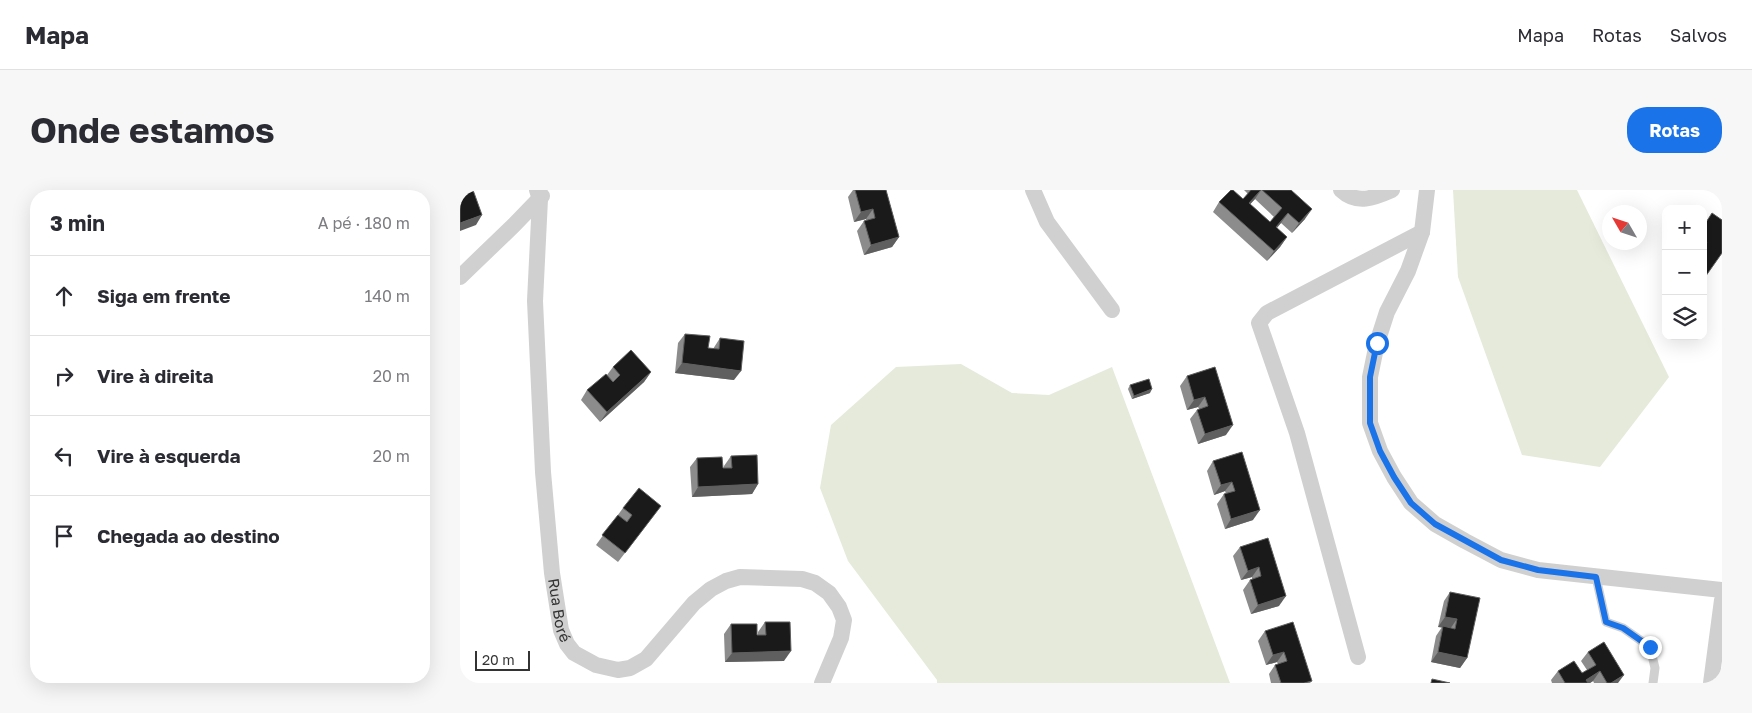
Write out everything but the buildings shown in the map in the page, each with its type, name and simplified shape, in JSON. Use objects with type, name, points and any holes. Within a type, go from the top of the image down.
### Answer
[{"type":"street","points":[[1033,190],[1047,222],[1112,310]]},
{"type":"street","points":[[1341,190],[1346,194],[1364,200],[1392,190]]},
{"type":"street","points":[[1427,190],[1422,232],[1408,271],[1388,312],[1377,343],[1370,377],[1370,423],[1380,451],[1411,503],[1435,524],[1501,560],[1538,570],[1722,590]]},
{"type":"street","points":[[460,277],[541,193]]},
{"type":"street","name":"Rua Boré","points":[[541,193],[535,300],[543,472],[552,573],[561,630],[567,644],[574,653],[596,665],[618,670],[630,668],[646,659],[694,603],[711,589],[726,581],[740,577],[802,579],[815,583],[829,593],[839,606],[844,620],[841,638],[822,683]]},
{"type":"street","points":[[1358,657],[1297,434],[1259,322],[1268,313],[1422,232]]},
{"type":"street","points":[[1711,683],[1722,600]]},
{"type":"lane","points":[[1596,577],[1606,622],[1623,628],[1650,647],[1655,668],[1653,683]]},
{"type":"shaded area","points":[[1453,190],[1577,190],[1602,241],[1602,250],[1607,250],[1669,377],[1600,467],[1522,455],[1458,277]]},
{"type":"shaded area","points":[[961,364],[1012,393],[1049,395],[1112,367],[1230,683],[937,683],[937,680],[848,561],[820,488],[831,425],[896,367]]},
{"type":"route","points":[[1377,343],[1370,377],[1370,423],[1380,451],[1411,503],[1435,524],[1501,560],[1538,570],[1596,577],[1606,622],[1623,628],[1650,647]]}]
